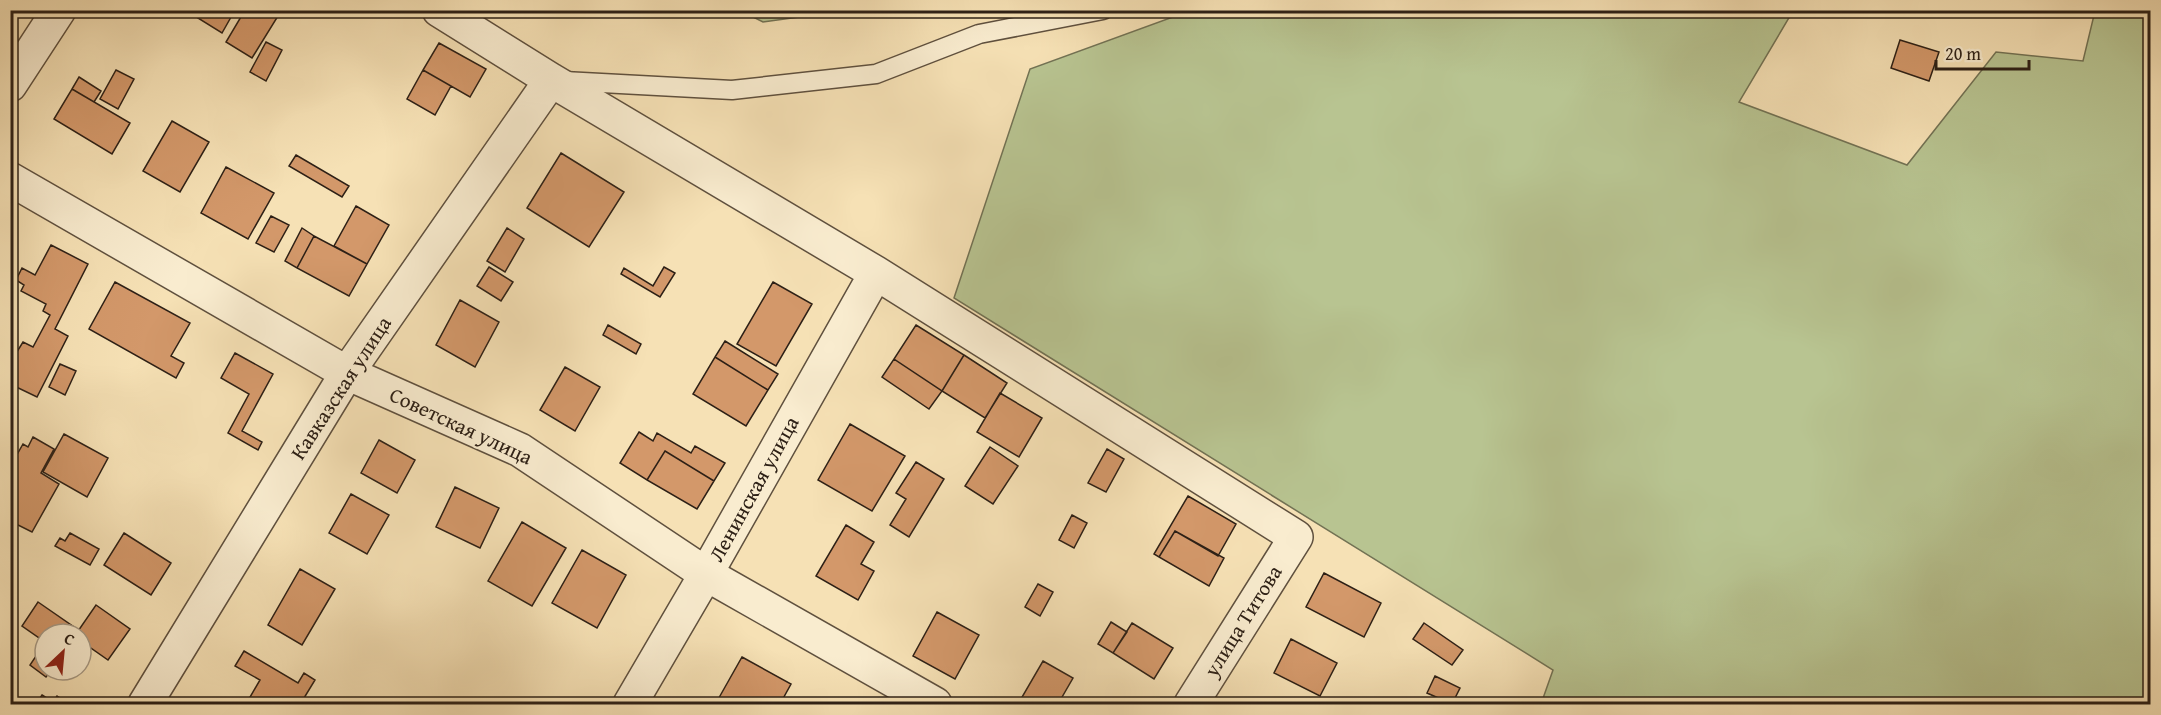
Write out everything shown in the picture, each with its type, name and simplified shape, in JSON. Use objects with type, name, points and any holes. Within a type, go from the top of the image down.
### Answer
[{"type":"street","points":[[10,85],[59,10]]},
{"type":"street","points":[[439,10],[551,80],[876,273]]},
{"type":"street","name":"Кавказская улица","points":[[145,705],[347,373],[551,80]]},
{"type":"street","name":"Советская улица","points":[[10,179],[347,373],[520,450],[706,574],[935,705]]},
{"type":"street","name":"улица Титова","points":[[876,273],[1296,537],[1191,705]]},
{"type":"street","name":"Ленинская улица","points":[[630,705],[876,273]]},
{"type":"lane","points":[[551,80],[732,90],[876,75],[979,34],[1103,10]]},
{"type":"green space","points":[[741,10],[843,11],[763,22]]},
{"type":"green space","points":[[1192,10],[1793,11],[1739,102],[1907,165],[1996,52],[2083,61],[2095,11],[2150,11],[2150,704],[1541,704],[1553,670],[954,298],[1030,69]]},
{"type":"building","points":[[185,10],[235,10],[222,33]]},
{"type":"building","points":[[245,10],[269,10],[278,16],[252,58],[226,42]]},
{"type":"building","points":[[1900,40],[1939,52],[1929,81],[1891,68]]},
{"type":"building","points":[[266,42],[282,50],[266,81],[250,72]]},
{"type":"building","points":[[439,43],[486,69],[470,97],[423,70]]},
{"type":"building","points":[[116,70],[134,79],[118,109],[100,99]]},
{"type":"building","points":[[423,70],[451,86],[435,115],[407,99]]},
{"type":"building","points":[[79,77],[101,91],[94,102],[72,89]]},
{"type":"building","points":[[72,89],[130,123],[112,154],[54,119]]},
{"type":"building","points":[[172,121],[209,142],[180,192],[143,171]]},
{"type":"building","points":[[561,153],[624,192],[589,247],[527,208]]},
{"type":"building","points":[[296,155],[349,186],[342,197],[289,166]]},
{"type":"building","points":[[226,167],[274,193],[248,239],[201,213]]},
{"type":"building","points":[[356,206],[389,225],[367,264],[334,246]]},
{"type":"building","points":[[271,216],[289,225],[274,252],[256,243]]},
{"type":"building","points":[[302,228],[314,236],[297,268],[285,261]]},
{"type":"building","points":[[507,228],[524,239],[505,272],[487,261]]},
{"type":"building","points":[[314,236],[367,264],[349,296],[297,268]]},
{"type":"building","points":[[51,245],[88,264],[55,329],[68,336],[37,397],[10,384],[10,363],[23,342],[33,347],[50,315],[43,311],[46,304],[21,291],[24,285],[16,280],[22,268],[35,275]]},
{"type":"building","points":[[489,267],[513,282],[501,301],[477,286]]},
{"type":"building","points":[[664,267],[675,273],[660,297],[621,274],[624,268],[653,286]]},
{"type":"building","points":[[115,282],[190,323],[171,356],[184,363],[176,378],[89,329]]},
{"type":"building","points":[[773,282],[812,304],[776,366],[737,344]]},
{"type":"building","points":[[460,300],[499,322],[475,367],[436,345]]},
{"type":"building","points":[[608,325],[641,344],[636,354],[603,335]]},
{"type":"building","points":[[916,325],[964,355],[942,391],[894,359]]},
{"type":"building","points":[[725,341],[778,374],[768,390],[715,357]]},
{"type":"building","points":[[235,353],[273,374],[242,431],[262,442],[258,450],[228,433],[249,394],[221,378]]},
{"type":"building","points":[[964,355],[1007,383],[985,418],[942,391]]},
{"type":"building","points":[[715,357],[768,390],[746,426],[693,394]]},
{"type":"building","points":[[894,359],[942,391],[929,409],[882,377]]},
{"type":"building","points":[[60,364],[76,371],[65,395],[49,387]]},
{"type":"building","points":[[565,367],[600,387],[575,431],[540,410]]},
{"type":"building","points":[[1000,393],[1042,418],[1019,457],[977,432]]},
{"type":"building","points":[[850,424],[905,456],[872,511],[818,480]]},
{"type":"building","points":[[639,432],[653,441],[657,433],[691,453],[695,446],[725,463],[714,481],[665,451],[647,480],[620,463]]},
{"type":"building","points":[[64,434],[108,458],[87,497],[43,472]]},
{"type":"building","points":[[33,437],[54,449],[41,473],[59,484],[32,532],[10,521],[10,467],[23,444],[28,447]]},
{"type":"building","points":[[379,440],[415,460],[397,493],[361,473]]},
{"type":"building","points":[[990,447],[1018,466],[993,504],[965,486]]},
{"type":"building","points":[[1107,449],[1124,459],[1106,492],[1088,483]]},
{"type":"building","points":[[665,451],[714,481],[697,509],[647,480]]},
{"type":"building","points":[[916,462],[944,479],[909,537],[890,525],[906,499],[896,493]]},
{"type":"building","points":[[455,487],[499,508],[480,548],[436,527]]},
{"type":"building","points":[[351,494],[389,515],[367,554],[329,533]]},
{"type":"building","points":[[1188,496],[1236,524],[1218,556],[1175,531],[1159,557],[1154,554]]},
{"type":"building","points":[[1072,515],[1087,523],[1074,548],[1059,540]]},
{"type":"building","points":[[522,522],[566,548],[532,606],[488,581]]},
{"type":"building","points":[[846,525],[874,542],[861,564],[874,571],[858,600],[816,576]]},
{"type":"building","points":[[1175,531],[1224,558],[1209,586],[1159,557]]},
{"type":"building","points":[[70,533],[99,549],[90,565],[55,546],[60,538],[65,541]]},
{"type":"building","points":[[124,533],[171,563],[151,595],[104,565]]},
{"type":"building","points":[[582,550],[626,575],[597,628],[552,603]]},
{"type":"building","points":[[300,569],[335,589],[302,645],[268,625]]},
{"type":"building","points":[[1324,573],[1381,603],[1364,637],[1306,607]]},
{"type":"building","points":[[1038,584],[1053,592],[1040,616],[1025,607]]},
{"type":"building","points":[[38,602],[67,622],[33,622],[33,634],[22,626]]},
{"type":"building","points":[[96,605],[130,629],[108,660],[93,649],[93,622],[84,622]]},
{"type":"building","points":[[937,612],[979,635],[955,679],[913,656]]},
{"type":"building","points":[[1111,622],[1127,632],[1113,653],[1098,644]]},
{"type":"building","points":[[1132,623],[1173,648],[1154,679],[1113,653]]},
{"type":"building","points":[[1424,623],[1463,650],[1452,665],[1413,639]]},
{"type":"building","points":[[1291,639],[1337,663],[1320,696],[1274,673]]},
{"type":"building","points":[[244,651],[298,683],[304,673],[315,680],[304,698],[310,701],[308,704],[246,704],[260,680],[235,666]]},
{"type":"building","points":[[742,657],[791,684],[780,704],[716,703]]},
{"type":"building","points":[[1043,661],[1073,678],[1058,704],[1018,704]]},
{"type":"building","points":[[1435,676],[1460,688],[1452,704],[1427,693]]},
{"type":"building","points":[[42,695],[53,702],[57,696],[68,703],[36,704]]}]
